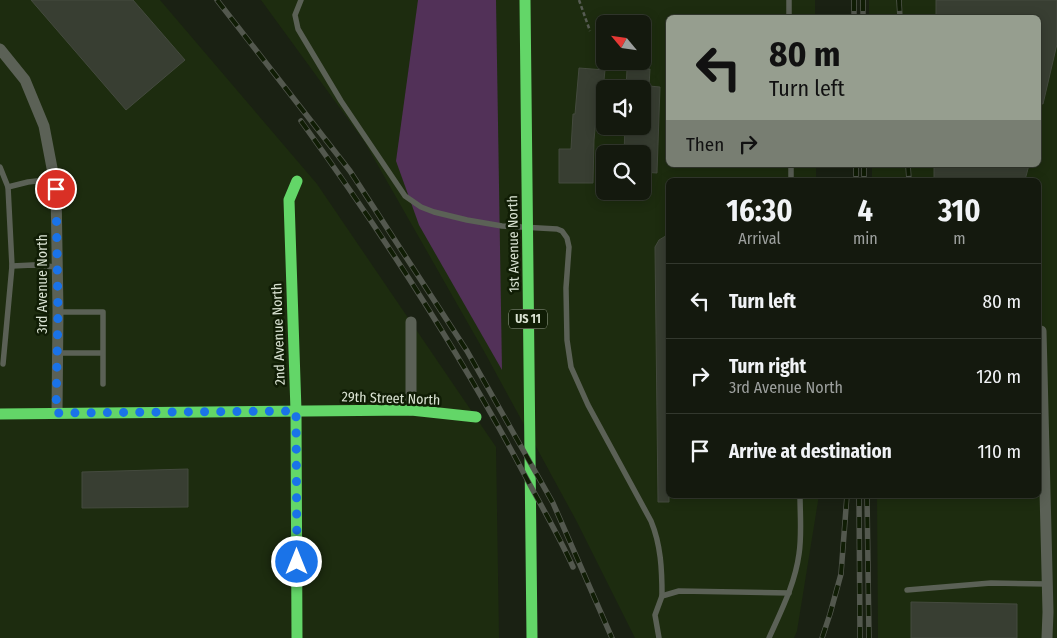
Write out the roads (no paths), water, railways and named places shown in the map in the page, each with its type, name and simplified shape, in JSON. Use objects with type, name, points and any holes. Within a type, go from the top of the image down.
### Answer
[{"type":"street","name":"1st Avenue North","points":[[525,0],[532,638]]},
{"type":"street","name":"3rd Avenue North","points":[[0,49],[25,80],[44,126],[56,189],[58,312],[56,413]]},
{"type":"street","name":"2nd Avenue North","points":[[297,181],[289,200],[296,411],[297,638]]},
{"type":"street","points":[[411,322],[411,410]]},
{"type":"street","points":[[1041,331],[1048,612],[1047,638]]},
{"type":"street","name":"29th Street North","points":[[0,414],[411,410],[476,417]]},
{"type":"lane","points":[[301,0],[295,15],[298,29],[341,100],[405,196],[421,207],[434,212],[502,226],[557,229],[562,231],[567,238],[569,247],[566,288],[566,340],[571,367],[588,406],[658,536],[662,568],[662,596],[655,615],[659,638]]},
{"type":"lane","points":[[789,0],[790,15]]},
{"type":"lane","points":[[0,166],[8,187],[12,266],[3,364]]},
{"type":"lane","points":[[8,187],[54,178]]},
{"type":"lane","points":[[12,266],[57,267]]},
{"type":"lane","points":[[58,312],[102,312],[103,384]]},
{"type":"lane","points":[[58,354],[102,353]]},
{"type":"lane","points":[[768,638],[789,593],[799,552],[800,498]]},
{"type":"lane","points":[[907,590],[991,583],[1047,584]]},
{"type":"lane","points":[[662,596],[679,591],[789,593]]},
{"type":"railway","points":[[217,0],[350,171],[467,351],[553,503],[612,638]]},
{"type":"railway","points":[[854,0],[854,15]]},
{"type":"railway","points":[[863,0],[863,15]]},
{"type":"railway","points":[[899,0],[900,15]]},
{"type":"railway","points":[[301,121],[361,206],[445,335],[555,530],[573,567]]},
{"type":"railway","points":[[856,167],[856,178]]},
{"type":"railway","points":[[864,167],[864,178]]},
{"type":"railway","points":[[908,167],[909,178]]},
{"type":"railway","points":[[822,638],[841,574],[847,498]]},
{"type":"railway","points":[[859,498],[860,638]]},
{"type":"railway","points":[[867,498],[869,638]]}]
